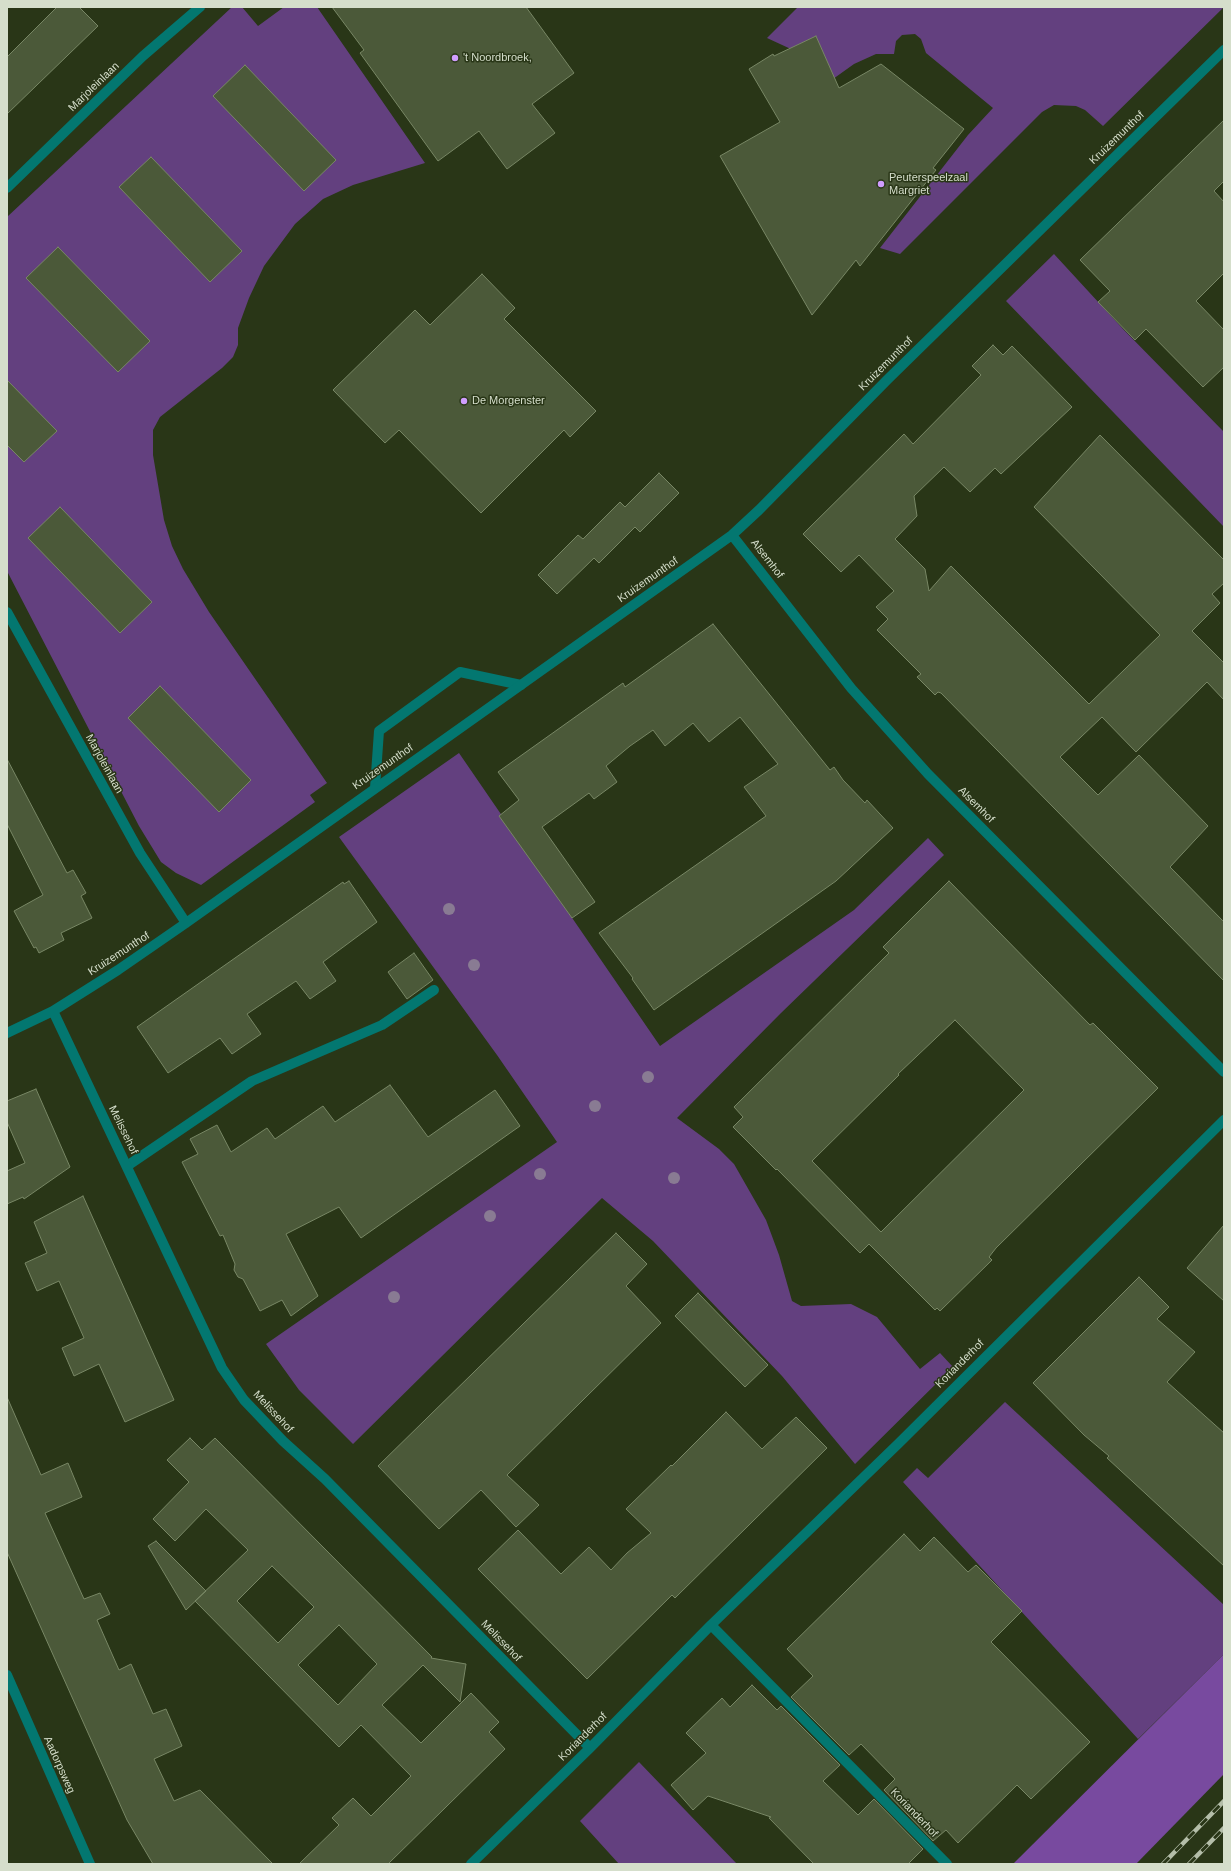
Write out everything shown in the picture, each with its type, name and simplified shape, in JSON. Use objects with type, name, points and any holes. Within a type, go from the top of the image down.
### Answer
[{"type":"street","name":"Marjoleinlaan","points":[[7,188],[143,56],[200,7]]},
{"type":"street","name":"Kruizemunthof","points":[[7,1033],[53,1011],[118,970],[732,535],[759,510],[888,378],[1224,50]]},
{"type":"street","name":"Alsemhof","points":[[732,535],[852,688],[928,774],[1224,1072]]},
{"type":"street","name":"Marjoleinlaan","points":[[7,612],[140,853],[186,923]]},
{"type":"street","points":[[375,788],[380,732],[460,672],[520,685]]},
{"type":"street","points":[[127,1166],[252,1081],[382,1025],[434,990]]},
{"type":"street","name":"Melissehof","points":[[53,1011],[222,1368],[244,1400],[283,1441],[325,1479],[590,1748]]},
{"type":"street","name":"Korianderhof","points":[[471,1864],[590,1748],[711,1625],[898,1444],[1224,1120]]},
{"type":"street","name":"Korianderhof","points":[[711,1625],[947,1864]]},
{"type":"street","name":"Aadorpsweg","points":[[7,1675],[90,1864]]},
{"type":"shaded area","points":[[232,7],[242,7],[258,26],[284,7],[317,7],[425,163],[353,185],[323,199],[295,224],[264,266],[249,298],[238,328],[238,345],[233,357],[222,368],[160,417],[153,430],[153,455],[164,520],[172,546],[183,569],[209,612],[327,783],[310,795],[315,802],[201,885],[176,873],[161,862],[139,826],[7,571],[7,217]]},
{"type":"shaded area","points":[[798,7],[1224,7],[1103,126],[1085,110],[1076,106],[1054,105],[1042,112],[900,254],[880,248],[968,135],[993,108],[926,53],[921,39],[915,34],[902,35],[896,41],[894,54],[876,54],[854,64],[833,79],[793,50],[767,38]]},
{"type":"shaded area","points":[[1054,254],[1123,329],[1224,432],[1224,527],[1006,301]]},
{"type":"shaded area","points":[[459,753],[660,1046],[854,910],[928,838],[944,855],[781,1013],[677,1118],[719,1149],[734,1164],[766,1220],[779,1255],[792,1301],[801,1306],[851,1304],[877,1317],[920,1369],[940,1353],[953,1367],[855,1464],[782,1376],[653,1241],[602,1198],[353,1444],[299,1390],[266,1344],[557,1142],[497,1055],[339,837]]},
{"type":"shaded area","points":[[1005,1402],[1224,1605],[1224,1654],[1138,1739],[903,1482],[917,1468],[928,1478]]},
{"type":"shaded area","points":[[1224,1654],[1224,1774],[1136,1864],[1013,1864]]},
{"type":"shaded area","points":[[639,1762],[737,1864],[619,1864],[580,1821]]},
{"type":"building","points":[[57,7],[79,7],[98,26],[7,114],[7,57]]},
{"type":"building","points":[[332,7],[526,7],[574,73],[532,104],[555,133],[507,169],[479,131],[438,161],[360,53],[364,50]]},
{"type":"building","name":"Peuterspeelzaal Margriet","points":[[816,36],[839,88],[881,64],[964,129],[933,168],[936,170],[860,266],[856,260],[812,315],[720,156],[780,122],[749,69],[773,54],[774,56]]},
{"type":"building","points":[[245,65],[336,160],[304,191],[213,96]]},
{"type":"building","points":[[1224,120],[1224,181],[1214,191],[1224,202],[1224,273],[1196,301],[1224,330],[1224,367],[1203,387],[1146,329],[1135,340],[1098,302],[1110,291],[1080,260]]},
{"type":"building","points":[[151,157],[242,251],[210,282],[119,187]]},
{"type":"building","points":[[58,247],[150,341],[118,372],[26,278]]},
{"type":"building","name":"De Morgenster","points":[[482,274],[515,308],[504,319],[596,411],[570,437],[564,430],[481,513],[399,430],[385,443],[333,390],[415,310],[430,325]]},
{"type":"building","points":[[993,345],[1003,355],[1012,346],[1072,407],[1001,474],[995,468],[970,492],[944,467],[914,496],[917,516],[895,539],[925,569],[929,591],[951,566],[1089,704],[1160,635],[1034,507],[1100,435],[1224,560],[1224,583],[1212,594],[1220,603],[1192,631],[1224,663],[1224,700],[1207,682],[1136,752],[1102,717],[1060,757],[1098,795],[1139,755],[1208,826],[1170,867],[1224,922],[1224,981],[941,693],[938,692],[935,695],[917,677],[921,674],[877,630],[888,619],[876,607],[894,591],[859,555],[841,572],[803,534],[904,434],[913,444],[981,375],[972,366]]},
{"type":"building","points":[[7,380],[57,431],[24,462],[7,445]]},
{"type":"building","points":[[659,473],[679,493],[640,532],[635,527],[599,563],[594,558],[557,594],[538,575],[578,535],[583,539],[620,502],[625,507]]},
{"type":"building","points":[[60,507],[152,602],[120,633],[28,538]]},
{"type":"building","points":[[713,624],[830,770],[834,767],[843,780],[865,803],[867,800],[893,828],[836,881],[654,1010],[632,979],[633,978],[599,933],[766,816],[744,787],[778,764],[740,717],[709,742],[693,723],[665,746],[653,730],[630,746],[606,766],[617,782],[594,799],[589,793],[542,827],[595,902],[572,918],[499,816],[519,800],[498,772],[623,683],[625,687]]},
{"type":"building","points":[[160,686],[251,780],[219,812],[128,718]]},
{"type":"building","points":[[7,759],[67,873],[73,870],[86,893],[81,896],[92,918],[61,933],[64,940],[39,953],[36,947],[34,948],[14,911],[43,895],[7,824]]},
{"type":"building","points":[[349,881],[377,922],[323,962],[336,981],[310,999],[296,981],[247,1014],[261,1034],[232,1054],[220,1038],[168,1073],[137,1027],[343,882],[344,884]]},
{"type":"building","points":[[949,881],[1090,1025],[1093,1023],[1158,1088],[996,1248],[989,1257],[992,1260],[940,1311],[937,1308],[935,1310],[869,1244],[860,1253],[733,1127],[743,1117],[734,1107],[889,953],[883,947]],"holes":[[[955,1020],[1024,1090],[881,1232],[812,1161],[899,1075],[898,1074]]]},
{"type":"building","points":[[414,953],[433,980],[407,999],[388,972]]},
{"type":"building","points":[[390,1085],[428,1137],[495,1090],[520,1126],[361,1238],[339,1207],[286,1234],[318,1296],[291,1316],[282,1300],[260,1311],[243,1279],[238,1277],[234,1270],[235,1264],[223,1235],[220,1236],[182,1162],[198,1154],[190,1139],[217,1125],[231,1152],[267,1128],[275,1139],[323,1106],[335,1122]]},
{"type":"building","points":[[36,1089],[70,1167],[24,1199],[23,1197],[7,1204],[7,1171],[25,1163],[7,1122],[7,1101]]},
{"type":"building","points":[[83,1196],[174,1400],[125,1422],[99,1364],[74,1376],[62,1348],[84,1338],[59,1281],[37,1291],[25,1263],[47,1253],[34,1222]]},
{"type":"building","points":[[1224,1225],[1224,1301],[1187,1268]]},
{"type":"building","points":[[616,1233],[647,1264],[626,1286],[661,1323],[507,1475],[539,1505],[516,1527],[481,1490],[439,1529],[378,1466]]},
{"type":"building","points":[[1139,1277],[1169,1307],[1157,1319],[1195,1352],[1167,1382],[1224,1433],[1224,1566],[1107,1458],[1109,1456],[1084,1435],[1033,1383]]},
{"type":"building","points":[[698,1293],[768,1365],[745,1387],[675,1316]]},
{"type":"building","points":[[7,1397],[41,1475],[68,1463],[82,1497],[45,1513],[84,1599],[100,1593],[110,1614],[97,1620],[119,1670],[131,1664],[153,1714],[166,1709],[182,1746],[154,1759],[174,1801],[200,1790],[273,1864],[153,1864],[127,1820],[7,1552]]},
{"type":"building","points":[[726,1412],[762,1449],[796,1417],[827,1448],[675,1598],[672,1595],[587,1679],[478,1569],[518,1530],[561,1574],[589,1547],[611,1570],[627,1553],[651,1533],[626,1509]]},
{"type":"building","points":[[190,1438],[202,1450],[215,1438],[432,1657],[431,1658],[466,1664],[460,1702],[423,1665],[382,1705],[421,1743],[471,1693],[499,1722],[489,1732],[505,1749],[388,1864],[299,1864],[339,1825],[332,1818],[353,1798],[371,1816],[411,1776],[361,1725],[339,1747],[195,1601],[248,1550],[206,1509],[175,1541],[153,1519],[189,1482],[167,1460]],"holes":[[[272,1566],[314,1607],[278,1643],[237,1601]],[[339,1625],[377,1664],[338,1705],[298,1665]]]},
{"type":"building","points":[[904,1534],[920,1551],[934,1537],[968,1572],[976,1565],[1022,1611],[991,1642],[1090,1742],[1031,1799],[1017,1785],[958,1843],[946,1830],[933,1841],[884,1790],[895,1779],[861,1744],[849,1755],[791,1697],[813,1676],[787,1649]]},
{"type":"building","points":[[156,1541],[206,1591],[186,1610],[148,1546]]},
{"type":"building","points":[[752,1685],[777,1710],[781,1706],[840,1765],[823,1781],[858,1815],[874,1799],[923,1849],[908,1864],[814,1864],[769,1818],[771,1817],[708,1796],[693,1810],[671,1785],[706,1753],[686,1733],[722,1698],[730,1707]]},
{"type":"railway","points":[[1163,1864],[1224,1801]]},
{"type":"railway","points":[[1189,1864],[1224,1828]]},
{"type":"place","name":"'t Noordbroek,","points":[[455,58]]},
{"type":"place","name":"Peuterspeelzaal Margriet","points":[[881,184]]},
{"type":"place","name":"De Morgenster","points":[[464,401]]}]
